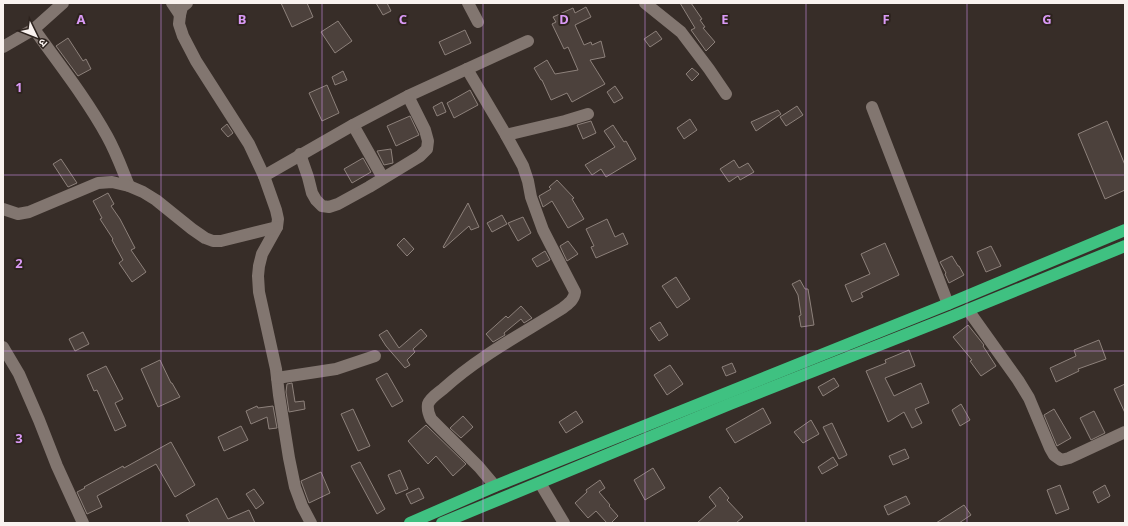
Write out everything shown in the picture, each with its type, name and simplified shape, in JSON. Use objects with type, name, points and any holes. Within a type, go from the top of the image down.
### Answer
[{"type":"highway","points":[[410,523],[495,486],[948,304],[1125,230]]},
{"type":"highway","points":[[442,523],[730,404],[1125,246]]},
{"type":"street","points":[[3,47],[34,29],[63,3]]},
{"type":"street","points":[[172,3],[180,15]]},
{"type":"street","points":[[187,3],[182,8],[180,15],[179,24],[182,36],[196,61],[249,144],[264,176],[276,210],[278,220],[277,227],[262,254],[258,276],[259,292],[276,369],[283,425],[295,486],[311,523]]},
{"type":"street","points":[[468,3],[478,22]]},
{"type":"street","points":[[645,3],[681,32],[726,94]]},
{"type":"street","points":[[34,29],[107,136],[129,186]]},
{"type":"street","points":[[264,176],[300,154],[408,96],[528,41]]},
{"type":"street","points":[[467,69],[523,166],[531,197],[543,230],[575,292],[575,296],[563,308],[487,354],[452,380],[433,397],[428,404],[428,412],[431,419],[479,467],[495,486]]},
{"type":"street","points":[[300,154],[312,193],[316,200],[322,206],[329,207],[338,204],[420,156],[427,149],[428,141],[425,130],[408,96]]},
{"type":"street","points":[[872,107],[948,304]]},
{"type":"street","points":[[506,135],[588,114]]},
{"type":"street","points":[[353,125],[383,178]]},
{"type":"street","points":[[3,209],[18,214],[29,212],[98,183],[112,182],[129,186],[143,192],[156,200],[192,229],[205,238],[213,241],[221,241],[277,227]]},
{"type":"street","points":[[968,310],[1018,380],[1029,398],[1054,455],[1061,460],[1070,458],[1125,432]]},
{"type":"street","points":[[4,352],[19,374],[57,466],[83,523]]},
{"type":"street","points":[[277,378],[336,369],[375,356]]},
{"type":"street","points":[[540,483],[563,522]]},
{"type":"building","points":[[281,3],[307,3],[313,17],[292,27]]},
{"type":"building","points":[[376,3],[387,3],[391,11],[383,15]]},
{"type":"building","points":[[680,3],[691,3],[702,19],[700,20],[705,27],[703,28],[715,42],[706,51],[691,30],[695,28]]},
{"type":"building","points":[[586,7],[591,17],[575,25],[584,45],[591,42],[592,45],[601,41],[605,57],[590,60],[605,84],[572,102],[567,93],[551,100],[542,80],[534,68],[547,60],[555,74],[578,70],[568,47],[564,49],[552,24],[556,22],[553,17],[573,8],[575,13]]},
{"type":"building","points":[[338,21],[352,41],[335,53],[321,32]]},
{"type":"building","points":[[465,30],[471,43],[445,55],[439,42]]},
{"type":"building","points":[[656,31],[662,39],[650,47],[644,39]]},
{"type":"building","points":[[68,38],[83,61],[86,59],[91,69],[78,76],[56,46]]},
{"type":"building","points":[[692,68],[699,74],[692,81],[686,74]]},
{"type":"building","points":[[343,71],[347,80],[335,85],[332,77]]},
{"type":"building","points":[[327,85],[339,113],[322,121],[309,93]]},
{"type":"building","points":[[615,86],[623,98],[614,103],[607,92]]},
{"type":"building","points":[[470,90],[478,105],[454,118],[447,103]]},
{"type":"building","points":[[442,102],[446,112],[437,116],[433,107]]},
{"type":"building","points":[[797,106],[803,115],[786,126],[780,117]]},
{"type":"building","points":[[778,110],[781,114],[756,131],[751,122]]},
{"type":"building","points":[[410,116],[419,135],[396,146],[387,126]]},
{"type":"building","points":[[690,119],[697,130],[684,139],[677,128]]},
{"type":"building","points":[[591,121],[596,133],[583,139],[577,125]]},
{"type":"building","points":[[1107,121],[1125,165],[1125,190],[1105,199],[1078,134]]},
{"type":"building","points":[[227,124],[233,133],[228,137],[221,129]]},
{"type":"building","points":[[613,125],[624,142],[626,141],[636,159],[606,177],[601,169],[592,175],[585,165],[615,147],[604,131]]},
{"type":"building","points":[[391,149],[393,163],[384,165],[377,151]]},
{"type":"building","points":[[363,158],[371,172],[352,183],[344,169]]},
{"type":"building","points":[[61,159],[77,183],[68,187],[53,164]]},
{"type":"building","points":[[734,160],[739,168],[748,163],[754,172],[740,180],[738,176],[729,182],[720,169]]},
{"type":"building","points":[[557,180],[574,198],[572,199],[584,219],[568,228],[552,201],[543,207],[539,196],[551,189],[549,187]]},
{"type":"building","points":[[108,193],[114,204],[111,206],[120,219],[135,248],[131,250],[146,272],[132,282],[119,263],[123,260],[112,240],[113,239],[100,219],[102,218],[93,201]]},
{"type":"building","points":[[468,203],[479,227],[471,230],[469,226],[444,248],[443,247]]},
{"type":"building","points":[[502,215],[507,224],[492,232],[487,223]]},
{"type":"building","points":[[523,217],[531,233],[518,241],[508,223]]},
{"type":"building","points":[[607,219],[615,237],[623,233],[628,244],[596,258],[591,247],[594,246],[586,229]]},
{"type":"building","points":[[404,238],[414,249],[407,256],[397,245]]},
{"type":"building","points":[[568,241],[578,254],[567,261],[560,246]]},
{"type":"building","points":[[885,243],[899,275],[861,293],[863,297],[852,302],[845,285],[870,274],[861,254]]},
{"type":"building","points":[[991,246],[1001,266],[986,272],[977,252]]},
{"type":"building","points":[[545,251],[550,260],[537,267],[532,259]]},
{"type":"building","points":[[952,256],[964,275],[949,283],[940,262]]},
{"type":"building","points":[[676,277],[690,299],[677,308],[662,286]]},
{"type":"building","points":[[800,280],[805,289],[808,289],[814,325],[801,327],[798,295],[792,284]]},
{"type":"building","points":[[521,306],[532,318],[524,323],[521,319],[504,333],[505,335],[493,342],[486,334],[506,316],[508,318]]},
{"type":"building","points":[[660,322],[668,335],[659,341],[650,328]]},
{"type":"building","points":[[968,325],[984,345],[983,346],[996,366],[981,376],[970,361],[972,360],[953,337]]},
{"type":"building","points":[[421,329],[427,336],[413,349],[415,352],[407,360],[410,365],[405,368],[386,346],[379,335],[387,330],[399,348]]},
{"type":"building","points":[[83,332],[89,344],[75,351],[69,339]]},
{"type":"building","points":[[1099,340],[1106,359],[1078,369],[1079,371],[1056,382],[1050,368],[1076,356],[1074,350]]},
{"type":"building","points":[[909,350],[915,366],[885,378],[894,396],[921,383],[929,403],[915,409],[922,423],[912,428],[904,412],[888,422],[866,371],[886,363],[885,360]]},
{"type":"building","points":[[160,360],[171,383],[180,397],[158,407],[141,369]]},
{"type":"building","points":[[732,363],[736,372],[726,376],[722,367]]},
{"type":"building","points":[[670,365],[683,384],[667,395],[654,375]]},
{"type":"building","points":[[106,366],[123,399],[115,403],[126,426],[115,431],[97,390],[94,391],[87,375]]},
{"type":"building","points":[[387,373],[403,401],[392,407],[376,379]]},
{"type":"building","points":[[834,378],[839,386],[823,396],[818,387]]},
{"type":"building","points":[[292,383],[295,402],[304,401],[305,409],[289,412],[286,392],[287,384]]},
{"type":"building","points":[[1125,384],[1125,413],[1114,389]]},
{"type":"building","points":[[961,404],[970,420],[960,426],[952,410]]},
{"type":"building","points":[[257,406],[258,408],[273,406],[277,428],[269,429],[267,417],[251,424],[246,411]]},
{"type":"building","points":[[763,408],[771,423],[735,443],[726,429]]},
{"type":"building","points":[[353,409],[370,446],[358,451],[341,414]]},
{"type":"building","points":[[1054,409],[1071,438],[1057,446],[1044,415]]},
{"type":"building","points":[[576,411],[583,422],[566,433],[559,422]]},
{"type":"building","points":[[1094,411],[1105,433],[1091,440],[1080,418]]},
{"type":"building","points":[[463,416],[473,427],[461,438],[450,428]]},
{"type":"building","points":[[811,420],[819,434],[803,443],[794,432]]},
{"type":"building","points":[[832,423],[847,455],[839,459],[823,427]]},
{"type":"building","points":[[426,425],[466,464],[453,476],[436,456],[428,464],[408,441]]},
{"type":"building","points":[[241,426],[248,440],[224,451],[218,437]]},
{"type":"building","points":[[171,442],[195,485],[175,497],[156,464],[97,496],[102,507],[87,514],[77,492],[123,466],[124,468]]},
{"type":"building","points":[[905,449],[909,458],[893,465],[889,456]]},
{"type":"building","points":[[833,457],[838,465],[822,474],[818,467]]},
{"type":"building","points":[[360,462],[385,509],[377,514],[351,466]]},
{"type":"building","points":[[653,468],[665,488],[645,500],[634,480]]},
{"type":"building","points":[[400,470],[408,489],[396,494],[388,475]]},
{"type":"building","points":[[321,472],[330,493],[309,503],[301,481]]},
{"type":"building","points":[[600,480],[605,488],[599,492],[618,516],[611,523],[607,523],[596,511],[588,518],[575,503],[587,492],[586,490]]},
{"type":"building","points":[[1060,485],[1069,509],[1056,514],[1047,490]]},
{"type":"building","points":[[1105,485],[1110,496],[1098,503],[1093,492]]},
{"type":"building","points":[[720,487],[729,498],[727,500],[743,517],[736,523],[697,523],[716,506],[709,497]]},
{"type":"building","points":[[419,488],[424,498],[411,504],[406,494]]},
{"type":"building","points":[[254,489],[264,503],[256,509],[246,494]]},
{"type":"building","points":[[906,496],[910,504],[888,515],[884,506]]},
{"type":"building","points":[[217,498],[228,519],[249,510],[255,523],[190,523],[186,515]]},
{"type":"building","points":[[964,505],[971,515],[959,523],[936,523]]}]
